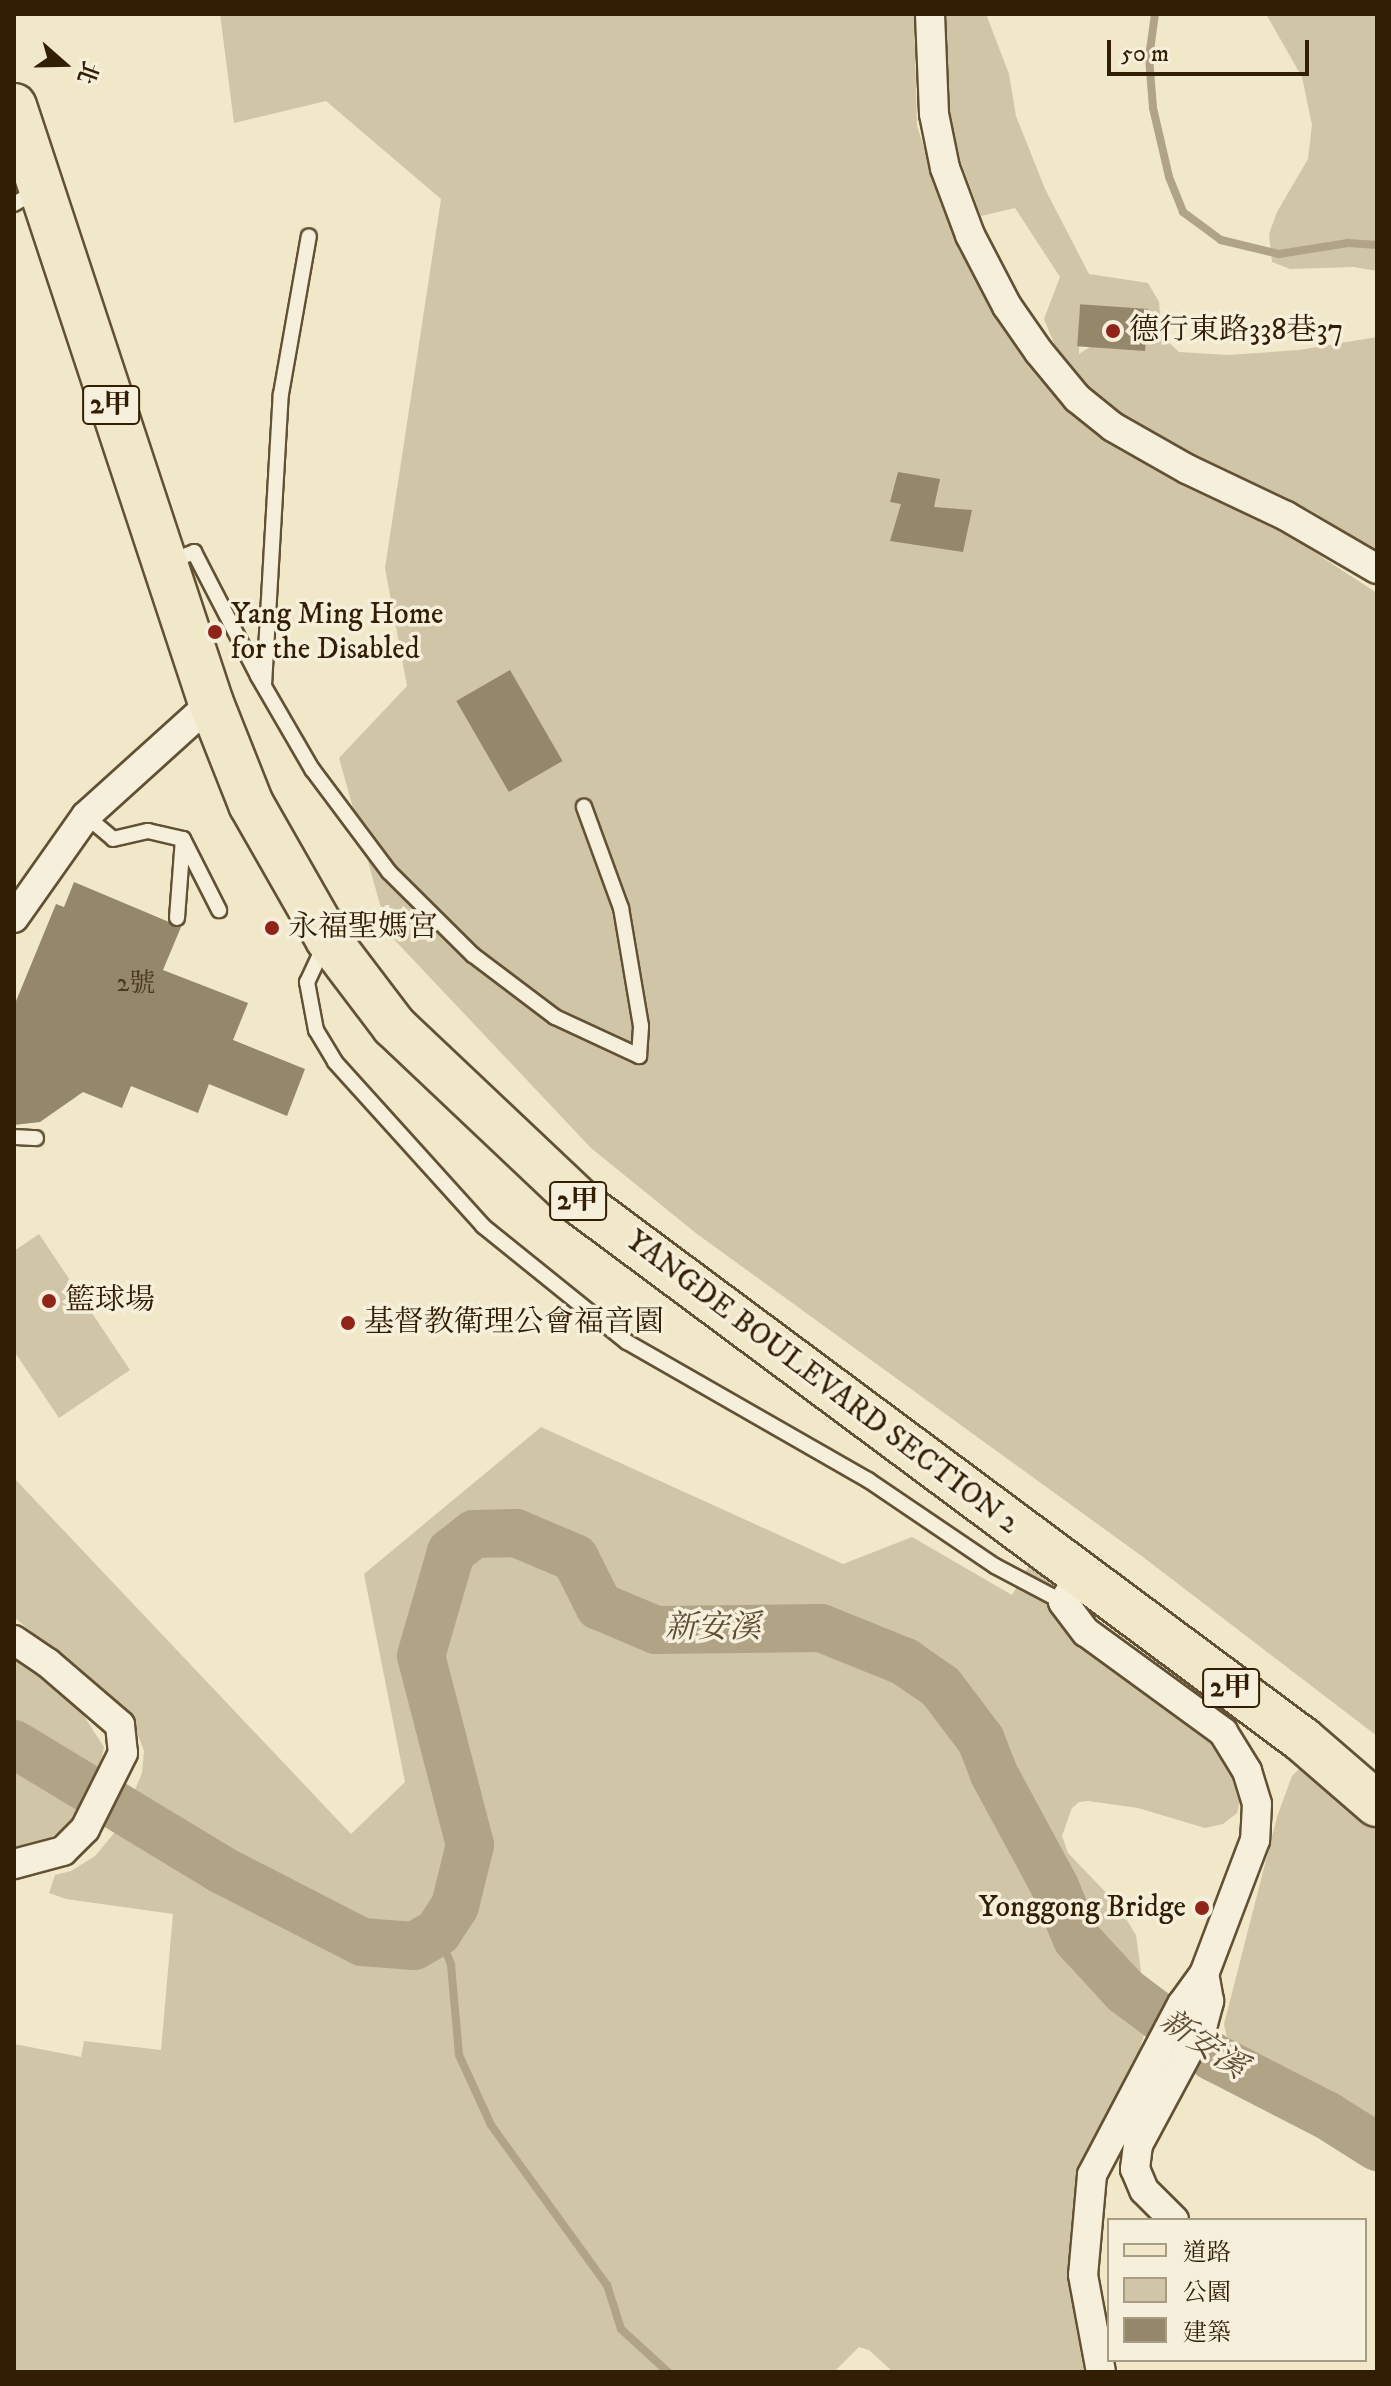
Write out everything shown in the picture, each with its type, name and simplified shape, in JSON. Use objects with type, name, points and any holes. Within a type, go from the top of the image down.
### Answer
[{"type":"main road","name":"YANGDE BOULEVARD SECTION 2","points":[[14,106],[27,196],[164,563],[211,703],[251,804],[328,939],[394,1026],[582,1204],[1072,1589],[1303,1740],[1377,1804]]},
{"type":"street","points":[[930,14],[934,114],[945,168],[970,235],[1007,306],[1039,352],[1077,398],[1113,427],[1187,469],[1286,516],[1377,569]]},
{"type":"street","points":[[14,918],[86,816],[211,703]]},
{"type":"street","points":[[1072,1589],[1086,1632],[1223,1732],[1247,1771],[1257,1804],[1255,1840],[1204,1974],[1182,2004],[1092,2175],[1083,2275],[1101,2372]]},
{"type":"street","points":[[14,1640],[48,1663],[120,1725],[123,1753],[85,1829],[63,1851],[14,1864]]},
{"type":"street","points":[[1172,2218],[1144,2190],[1135,2169],[1138,2145],[1203,2024],[1209,2001],[1204,1974]]},
{"type":"lane","points":[[264,687],[281,394],[309,236]]},
{"type":"lane","points":[[164,563],[194,552],[264,687],[312,769],[389,872],[473,955],[555,1017],[639,1056],[641,1026],[621,908],[584,807]]},
{"type":"lane","points":[[86,816],[113,839],[148,831],[183,839]]},
{"type":"lane","points":[[183,839],[219,910]]},
{"type":"lane","points":[[177,918],[183,839]]},
{"type":"lane","points":[[328,939],[307,982],[316,1030],[335,1062],[483,1226],[627,1342],[868,1480],[995,1566],[1072,1589]]},
{"type":"lane","points":[[14,1137],[36,1138]]},
{"type":"green space","points":[[220,14],[914,14],[917,126],[939,194],[1010,337],[1066,408],[1121,451],[1294,539],[1377,593],[1377,1736],[1143,1557],[697,1234],[591,1148],[388,933],[339,758],[407,686],[385,568],[441,199],[326,101],[234,123]]},
{"type":"green space","points":[[942,14],[986,14],[1009,74],[1016,116],[1045,189],[1089,274],[1148,283],[1159,302],[1162,336],[1179,352],[1228,355],[1299,350],[1377,337],[1377,551],[1310,510],[1123,420],[1061,360],[1044,319],[1060,277],[1015,208],[981,216],[945,119]],"holes":[[[1148,309],[1079,354],[1080,311]]]},
{"type":"green space","points":[[1266,14],[1377,14],[1377,271],[1354,267],[1290,269],[1272,262],[1269,234],[1277,212],[1308,159],[1312,125],[1302,77]]},
{"type":"green space","name":"籃球場","points":[[39,1234],[130,1370],[59,1418],[14,1351],[14,1251]]},
{"type":"green space","points":[[541,1427],[843,1564],[912,1537],[1012,1595],[1028,1567],[1065,1587],[1151,1689],[1233,1758],[1241,1797],[1237,1813],[1223,1824],[1205,1828],[1138,1808],[1088,1801],[1079,1802],[1072,1808],[1062,1836],[1068,1853],[1117,1904],[1136,1935],[1148,2023],[1130,2079],[1077,2194],[1071,2245],[1072,2303],[1084,2372],[893,2372],[869,2350],[859,2347],[834,2372],[14,2372],[14,2044],[81,2057],[84,2041],[161,2050],[173,1914],[66,1899],[49,1893],[55,1875],[71,1871],[95,1856],[120,1826],[142,1773],[144,1751],[131,1717],[14,1617],[14,1478],[351,1834],[405,1782],[364,1574]]},
{"type":"green space","points":[[14,1651],[82,1713],[104,1747],[98,1776],[67,1826],[43,1843],[14,1852]]},
{"type":"green space","points":[[1317,1765],[1377,1813],[1377,2132],[1366,2121],[1309,2096],[1237,2054],[1228,2044],[1224,2024],[1277,1817],[1292,1776],[1300,1768]]},
{"type":"building","name":"德行東路338巷37","points":[[1080,304],[1148,309],[1145,351],[1077,346]]},
{"type":"building","points":[[898,472],[940,479],[934,507],[972,510],[963,552],[890,541],[901,504],[890,502]]},
{"type":"building","points":[[510,670],[562,761],[509,792],[456,701]]},
{"type":"building","points":[[74,882],[181,927],[163,970],[248,1003],[233,1040],[305,1069],[287,1116],[209,1084],[198,1113],[131,1086],[122,1108],[83,1092],[40,1122],[14,1125],[14,1006],[56,904],[64,907]]},
{"type":"waterway","points":[[1155,14],[1149,57],[1153,108],[1169,177],[1183,212],[1221,240],[1279,254],[1348,243],[1377,245]]},
{"type":"waterway","name":"新安溪","points":[[14,1744],[222,1870],[362,1942],[414,1946],[438,1932],[455,1906],[470,1845],[421,1656],[451,1552],[474,1534],[516,1533],[575,1558],[599,1606],[656,1630],[821,1628],[905,1662],[941,1687],[981,1740],[994,1774],[1055,1887],[1077,1939],[1125,1991],[1213,2057],[1328,2116],[1377,2147]]},
{"type":"waterway","points":[[438,1932],[451,1965],[459,2055],[491,2125],[607,2285],[621,2329],[668,2372]]},
{"type":"place","name":"德行東路338巷37","points":[[1113,331]]},
{"type":"place","name":"Yang Ming Home for the Disabled","points":[[215,632]]},
{"type":"place","name":"永福聖媽宮","points":[[272,928]]},
{"type":"place","name":"籃球場","points":[[49,1301]]},
{"type":"place","name":"基督教衛理公會福音園","points":[[348,1323]]},
{"type":"place","name":"Yonggong Bridge","points":[[1202,1908]]}]
